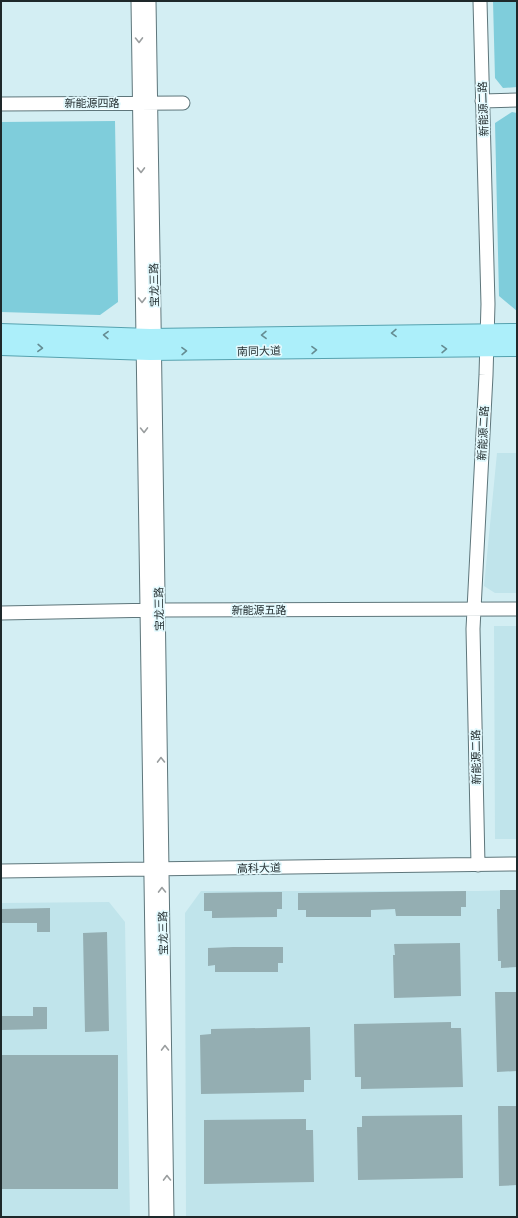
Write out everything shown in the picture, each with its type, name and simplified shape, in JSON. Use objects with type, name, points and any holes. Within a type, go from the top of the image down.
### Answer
[{"type":"main road","name":"南同大道","points":[[1,332],[149,344],[517,348]]},
{"type":"main road","name":"南同大道","points":[[1,347],[149,344],[517,332]]},
{"type":"street","name":"宝龙三路","points":[[138,1],[145,103],[157,869],[167,1217]]},
{"type":"street","name":"宝龙三路","points":[[145,103],[149,1]]},
{"type":"street","name":"新能源二路","points":[[478,865],[473,629],[488,304],[480,1]]},
{"type":"street","points":[[482,100],[517,100]]},
{"type":"street","name":"新能源四路","points":[[1,104],[183,102]]},
{"type":"street","name":"新能源五路","points":[[1,612],[517,609]]},
{"type":"street","name":"高科大道","points":[[1,871],[517,864]]},
{"type":"street","name":"宝龙三路","points":[[156,1217],[157,869]]},
{"type":"shaded area","points":[[493,1],[517,1],[517,87],[503,88],[495,78]]},
{"type":"shaded area","points":[[512,112],[517,113],[517,311],[499,296],[495,123]]},
{"type":"shaded area","points":[[115,121],[118,302],[100,315],[1,312],[1,122]]},
{"type":"shaded area","points":[[497,453],[517,453],[517,593],[495,593],[484,586]]},
{"type":"shaded area","points":[[494,626],[517,626],[517,839],[495,839]]},
{"type":"shaded area","points":[[517,890],[517,1217],[186,1217],[185,913],[201,891]]},
{"type":"shaded area","points":[[109,902],[125,922],[130,1217],[1,1217],[1,903]]},
{"type":"building","points":[[500,890],[517,890],[517,967],[501,968],[501,961],[498,961],[497,909],[500,909]]},
{"type":"building","points":[[466,891],[466,907],[461,907],[461,916],[396,916],[395,909],[371,910],[371,917],[306,917],[306,910],[298,910],[298,893]]},
{"type":"building","points":[[282,892],[282,909],[277,909],[277,917],[212,918],[212,911],[204,911],[204,893]]},
{"type":"building","points":[[50,908],[50,932],[37,932],[37,923],[1,923],[1,909]]},
{"type":"building","points":[[107,932],[109,1031],[85,1032],[83,933]]},
{"type":"building","points":[[460,943],[461,996],[394,998],[394,944]]},
{"type":"building","points":[[283,947],[283,963],[278,963],[278,972],[215,972],[215,965],[208,966],[208,948]]},
{"type":"building","points":[[495,992],[517,992],[517,1071],[497,1072]]},
{"type":"building","points":[[33,1007],[47,1007],[47,1029],[1,1030],[1,1016],[33,1016]]},
{"type":"building","points":[[451,1022],[451,1028],[461,1028],[463,1087],[361,1089],[361,1077],[355,1077],[354,1024]]},
{"type":"building","points":[[310,1027],[311,1080],[304,1080],[304,1092],[201,1094],[200,1035],[211,1034],[211,1029]]},
{"type":"building","points":[[1,1055],[118,1055],[118,1189],[1,1189]]},
{"type":"building","points":[[498,1106],[517,1106],[517,1185],[499,1186]]},
{"type":"building","points":[[462,1115],[463,1178],[358,1180],[357,1127],[362,1127],[362,1116]]},
{"type":"building","points":[[306,1119],[306,1130],[313,1130],[314,1182],[204,1184],[204,1120]]}]
